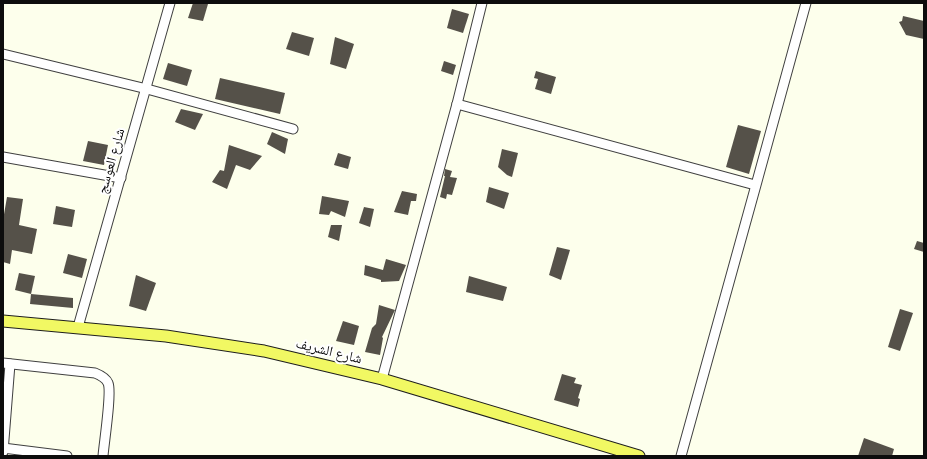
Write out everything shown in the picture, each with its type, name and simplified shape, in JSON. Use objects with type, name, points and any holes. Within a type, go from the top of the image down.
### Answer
[{"type":"main road","name":"شارع الشريف","points":[[3,321],[166,336],[264,351],[382,379],[639,456]]},
{"type":"street","name":"شارع العوسج","points":[[78,327],[170,3]]},
{"type":"street","points":[[382,379],[482,3]]},
{"type":"street","points":[[682,456],[723,308],[755,184],[806,3]]},
{"type":"street","points":[[3,54],[146,89],[293,129]]},
{"type":"street","points":[[456,104],[755,184]]},
{"type":"street","points":[[3,158],[121,178]]},
{"type":"street","points":[[3,452],[7,364],[95,373],[104,378],[108,383],[109,394],[103,456]]},
{"type":"street","points":[[3,448],[67,456]]},
{"type":"building","points":[[193,3],[208,4],[203,21],[188,18]]},
{"type":"building","points":[[452,9],[469,14],[463,33],[447,28]]},
{"type":"building","points":[[903,16],[924,21],[924,39],[906,35],[899,22],[902,21]]},
{"type":"building","points":[[292,32],[314,38],[309,56],[286,49]]},
{"type":"building","points":[[335,37],[354,44],[346,69],[330,64]]},
{"type":"building","points":[[444,61],[456,65],[453,75],[441,71]]},
{"type":"building","points":[[168,63],[192,70],[187,86],[163,79]]},
{"type":"building","points":[[536,71],[556,77],[551,94],[535,89],[538,79],[534,78]]},
{"type":"building","points":[[220,78],[285,93],[280,114],[215,99]]},
{"type":"building","points":[[181,109],[203,114],[195,130],[175,122]]},
{"type":"building","points":[[738,125],[761,131],[749,174],[726,167]]},
{"type":"building","points":[[272,132],[288,139],[285,154],[267,144]]},
{"type":"building","points":[[88,141],[108,145],[104,165],[83,161]]},
{"type":"building","points":[[229,145],[262,156],[250,170],[236,165],[227,189],[212,182],[220,170],[224,171]]},
{"type":"building","points":[[502,149],[518,153],[512,177],[507,175],[498,167]]},
{"type":"building","points":[[338,153],[351,157],[348,169],[334,165]]},
{"type":"building","points":[[445,169],[452,171],[450,177],[457,178],[452,195],[447,194],[446,199],[440,197],[445,176]]},
{"type":"building","points":[[489,187],[509,193],[504,209],[486,202]]},
{"type":"building","points":[[402,191],[417,194],[416,201],[411,201],[408,215],[394,212]]},
{"type":"building","points":[[322,196],[349,201],[345,217],[331,211],[329,215],[319,214]]},
{"type":"building","points":[[7,197],[23,199],[19,225],[37,229],[32,254],[12,250],[10,264],[3,262],[3,220]]},
{"type":"building","points":[[56,206],[75,210],[72,227],[53,224]]},
{"type":"building","points":[[364,207],[374,209],[370,227],[359,223]]},
{"type":"building","points":[[331,225],[342,225],[339,241],[328,237]]},
{"type":"building","points":[[917,241],[924,243],[924,252],[914,249]]},
{"type":"building","points":[[557,247],[570,250],[561,280],[549,275]]},
{"type":"building","points":[[68,254],[87,259],[82,278],[63,273]]},
{"type":"building","points":[[386,259],[406,265],[399,281],[381,282],[381,280],[364,275],[365,265],[383,270]]},
{"type":"building","points":[[19,273],[35,276],[31,294],[15,290]]},
{"type":"building","points":[[136,275],[156,283],[146,311],[129,306]]},
{"type":"building","points":[[469,276],[507,287],[503,301],[466,292]]},
{"type":"building","points":[[31,294],[73,298],[73,308],[30,304]]},
{"type":"building","points":[[379,305],[395,310],[382,337],[380,355],[365,352],[372,328],[376,324]]},
{"type":"building","points":[[900,309],[913,313],[900,351],[888,347]]},
{"type":"building","points":[[343,321],[359,326],[354,345],[336,341]]},
{"type":"building","points":[[562,374],[576,378],[574,383],[582,385],[578,398],[580,399],[578,407],[554,400]]},
{"type":"building","points":[[864,438],[894,449],[892,456],[858,456]]}]
